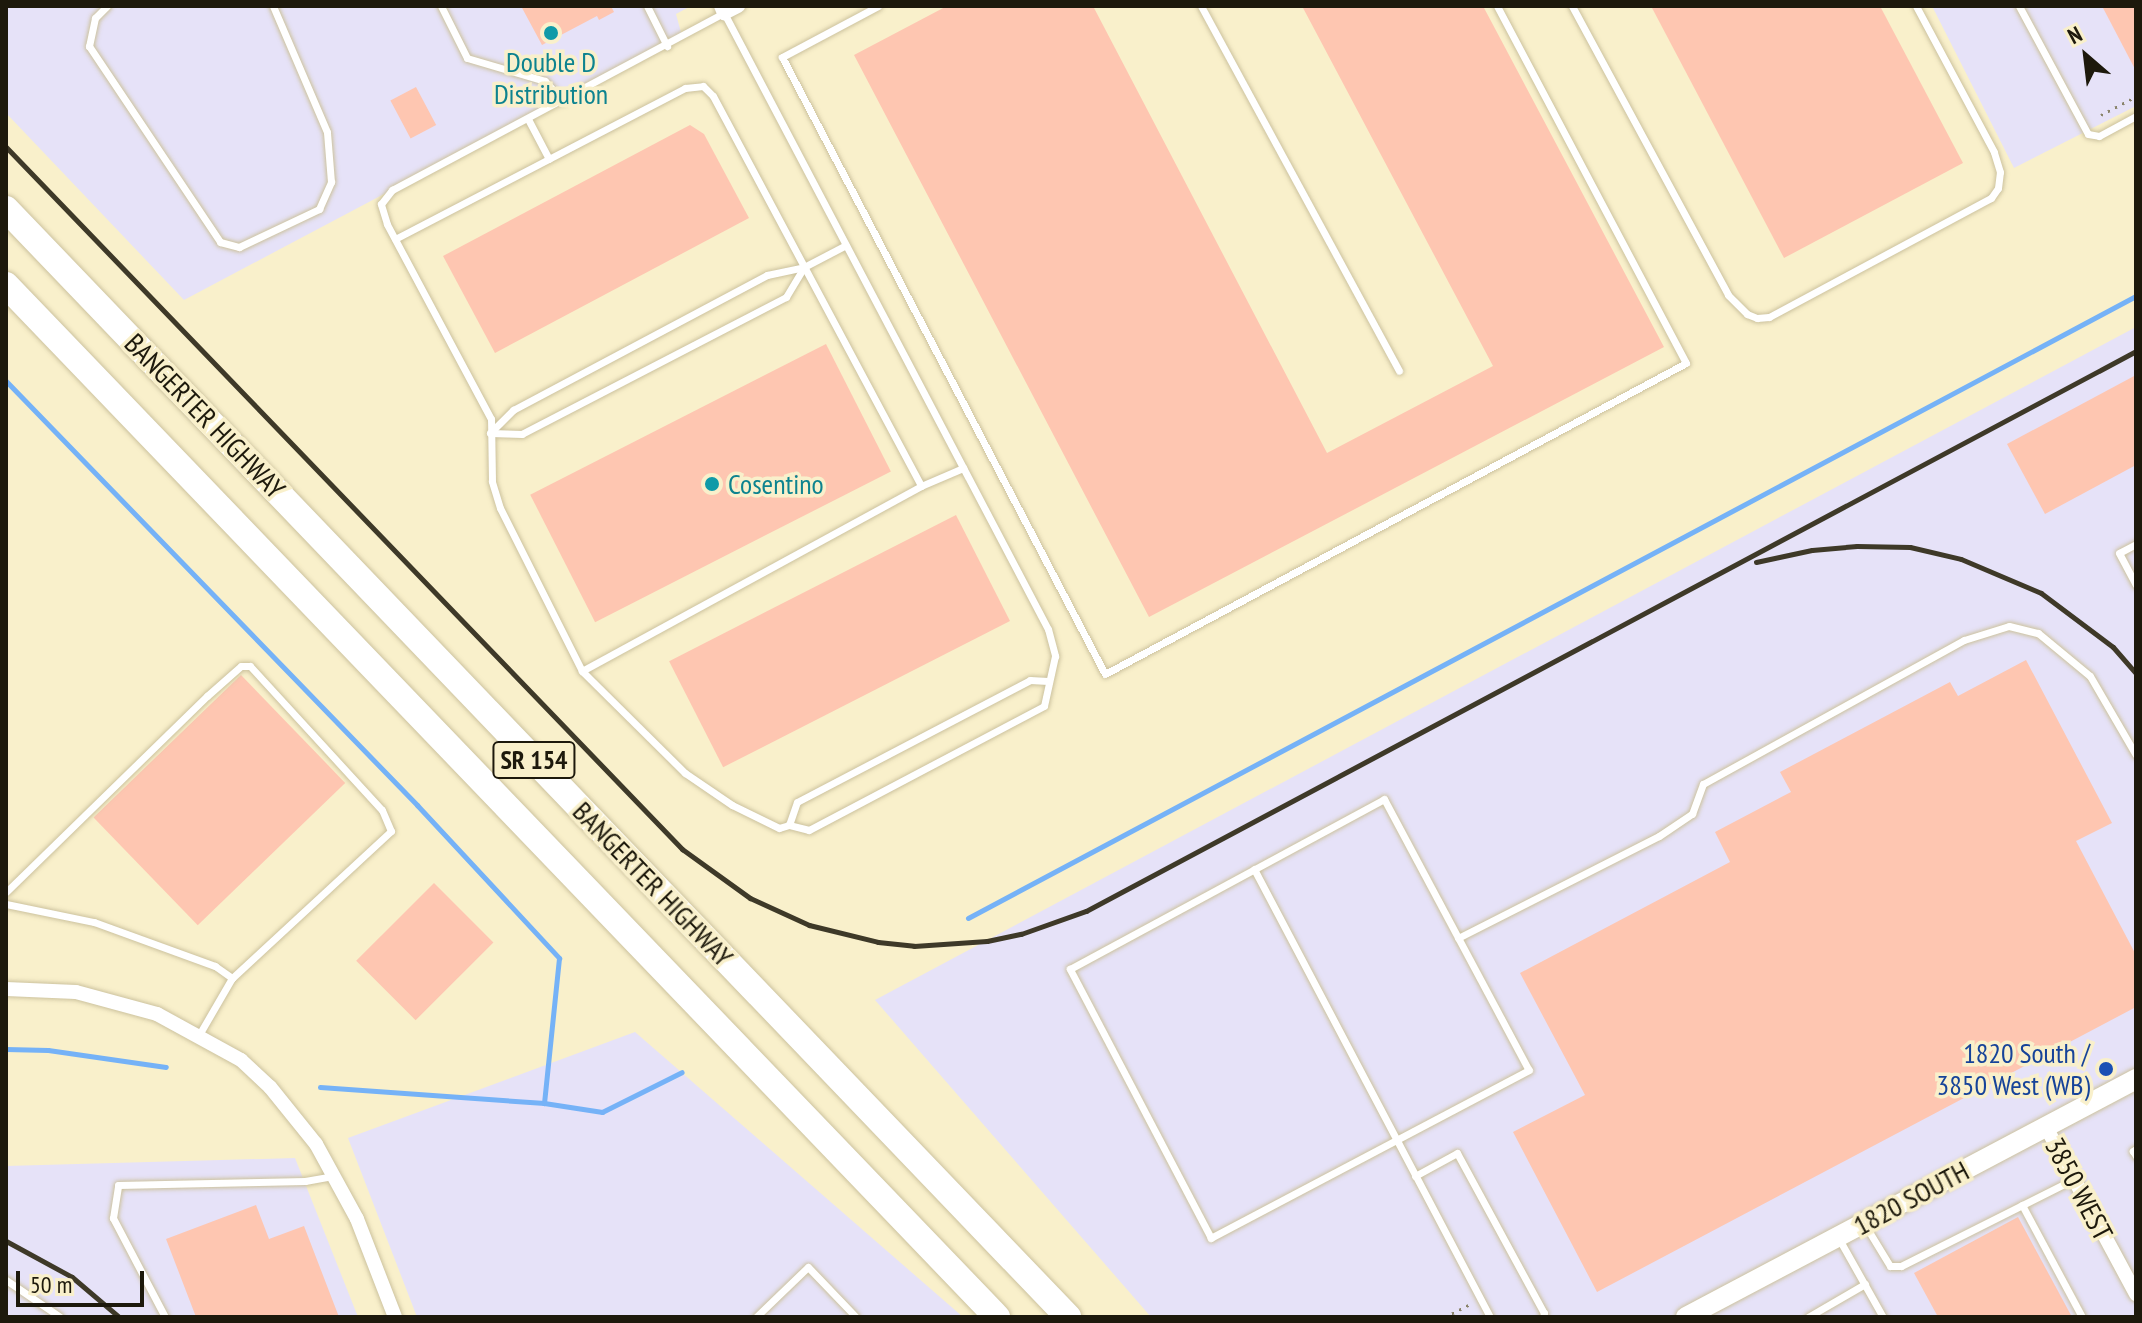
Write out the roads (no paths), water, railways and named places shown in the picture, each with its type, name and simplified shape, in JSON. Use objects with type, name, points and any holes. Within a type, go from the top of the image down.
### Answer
[{"type":"highway","name":"BANGERTER HIGHWAY","points":[[6,209],[1068,1317]]},
{"type":"highway","name":"BANGERTER HIGHWAY","points":[[6,285],[997,1317]]},
{"type":"street","points":[[6,989],[76,992],[157,1014],[241,1060],[270,1087],[316,1144],[357,1219],[395,1317]]},
{"type":"street","name":"1820 SOUTH","points":[[1694,1315],[2136,1079]]},
{"type":"street","name":"3850 WEST","points":[[2046,1127],[2074,1179],[2130,1268],[2136,1294]]},
{"type":"lane","points":[[107,6],[95,18],[89,46],[220,242],[239,247],[319,209],[331,182],[327,132],[273,6]]},
{"type":"lane","points":[[441,6],[467,58],[545,81],[563,101]]},
{"type":"lane","points":[[647,6],[667,46]]},
{"type":"lane","points":[[878,6],[782,57],[1105,674],[1686,363],[1497,6]]},
{"type":"lane","points":[[1201,6],[1399,371]]},
{"type":"lane","points":[[1572,6],[1728,295],[1747,314],[1757,318],[1769,317],[1991,198],[1998,188],[2000,172],[1994,152],[1916,6]]},
{"type":"lane","points":[[2019,6],[2088,134],[2099,136],[2136,116]]},
{"type":"lane","points":[[728,8],[846,245],[1048,629],[1055,656],[1044,706],[809,830],[789,825],[779,828],[732,805],[685,773],[582,671],[500,508],[492,481],[491,419],[395,239],[381,204],[392,190],[667,46],[728,8]]},
{"type":"lane","points":[[395,239],[685,88],[703,86],[713,96],[921,486]]},
{"type":"lane","points":[[528,119],[549,159]]},
{"type":"lane","points":[[490,433],[513,410],[767,275],[804,267],[846,245]]},
{"type":"lane","points":[[490,433],[522,434],[786,297],[804,267]]},
{"type":"lane","points":[[582,671],[921,486],[963,468]]},
{"type":"lane","points":[[2136,544],[2119,553],[2136,585]]},
{"type":"lane","points":[[1458,938],[1659,836],[1692,814],[1703,784],[1964,640],[2009,626],[2038,633],[2090,676],[2136,755]]},
{"type":"lane","points":[[6,892],[207,696],[241,666],[250,666],[382,810],[391,831],[232,978],[199,1035]]},
{"type":"lane","points":[[789,825],[797,802],[1030,680],[1048,681]]},
{"type":"lane","points":[[1384,799],[1529,1070],[1211,1238],[1070,969],[1254,869],[1384,799]]},
{"type":"lane","points":[[1254,869],[1490,1317]]},
{"type":"lane","points":[[6,904],[94,922],[215,966],[232,978]]},
{"type":"lane","points":[[2136,1149],[2133,1151],[2136,1156]]},
{"type":"lane","points":[[1415,1176],[1457,1153],[1544,1313],[1543,1317]]},
{"type":"lane","points":[[165,1317],[113,1218],[118,1185],[305,1181],[333,1176]]},
{"type":"lane","points":[[1863,1223],[1890,1266],[1901,1266],[2074,1179]]},
{"type":"lane","points":[[2022,1205],[2082,1317]]},
{"type":"lane","points":[[1838,1237],[1883,1317]]},
{"type":"lane","points":[[756,1317],[808,1267],[856,1317]]},
{"type":"lane","points":[[6,1280],[60,1317]]},
{"type":"lane","points":[[1808,1317],[1865,1284]]},
{"type":"waterway","points":[[968,918],[2136,296]]},
{"type":"waterway","points":[[6,381],[417,805],[559,958],[544,1103]]},
{"type":"waterway","points":[[6,1049],[48,1050],[166,1067]]},
{"type":"waterway","points":[[320,1087],[544,1103],[602,1112],[682,1072]]},
{"type":"railway","points":[[6,147],[682,849],[750,898],[809,925],[878,942],[914,946],[987,941],[1021,934],[1086,911],[2136,351]]},
{"type":"railway","points":[[1756,562],[1812,550],[1857,546],[1910,547],[1961,559],[2041,593],[2113,647],[2136,673]]},
{"type":"railway","points":[[6,1241],[72,1277],[119,1317]]},
{"type":"place","name":"Double D Distribution","points":[[551,33]]},
{"type":"place","name":"Cosentino","points":[[712,484]]},
{"type":"place","name":"1820 South / 3850 West (WB)","points":[[2106,1069]]}]
